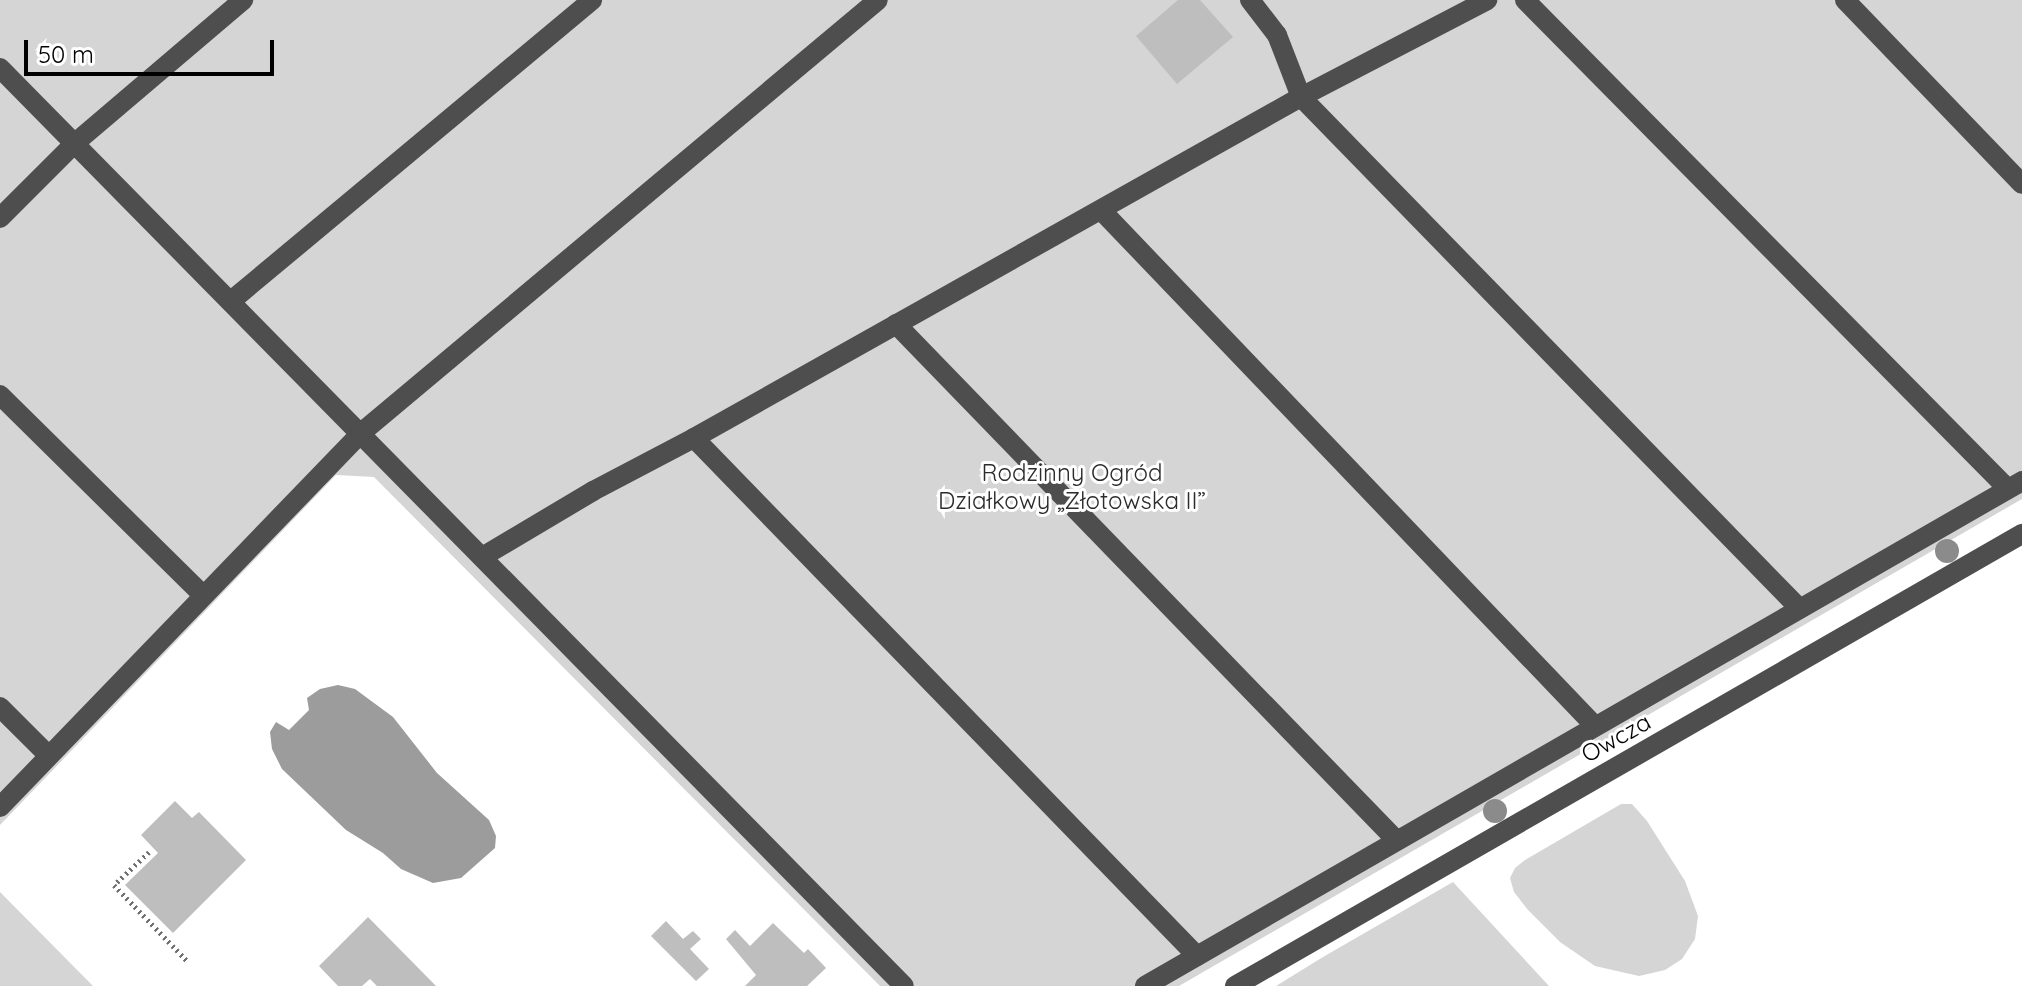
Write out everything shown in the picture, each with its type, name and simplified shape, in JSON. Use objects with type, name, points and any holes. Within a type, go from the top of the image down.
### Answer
[{"type":"street","points":[[0,218],[75,143],[243,0]]},
{"type":"street","points":[[231,301],[592,0]]},
{"type":"street","points":[[0,807],[202,594],[361,433],[878,0]]},
{"type":"street","points":[[1250,0],[1277,35],[1301,97],[1799,608]]},
{"type":"street","points":[[482,557],[593,491],[694,438],[1301,97],[1487,0]]},
{"type":"street","points":[[1145,986],[2015,485],[1525,0]]},
{"type":"street","points":[[1845,0],[2022,184]]},
{"type":"street","points":[[0,68],[904,986]]},
{"type":"street","points":[[1101,210],[1594,725]]},
{"type":"street","points":[[896,324],[1396,840]]},
{"type":"street","points":[[0,395],[202,594]]},
{"type":"street","points":[[694,438],[1197,956]]},
{"type":"street","name":"Owcza","points":[[1235,986],[2022,534]]},
{"type":"street","points":[[0,707],[49,756]]},
{"type":"path","points":[[149,852],[114,885],[188,962]]},
{"type":"green space","name":"Rodzinny Ogród Działkowy „Złotowska II”","points":[[0,0],[2022,0],[2022,499],[1179,986],[880,986],[374,477],[336,475],[0,825]]},
{"type":"green space","points":[[1621,804],[1632,804],[1647,821],[1685,881],[1698,916],[1695,939],[1682,959],[1665,970],[1639,976],[1595,966],[1560,942],[1528,910],[1514,892],[1510,878],[1515,868],[1525,860]]},
{"type":"green space","points":[[1453,882],[1549,986],[1276,986],[1323,957]]},
{"type":"green space","points":[[0,892],[93,986],[0,986]]},
{"type":"shaded area","points":[[338,685],[355,689],[393,717],[437,773],[489,820],[496,836],[495,848],[461,878],[433,883],[401,869],[383,853],[346,830],[282,769],[272,749],[270,732],[276,722],[289,730],[309,710],[307,698],[320,689]]},
{"type":"building","points":[[1178,0],[1200,0],[1233,37],[1177,84],[1136,36]]},
{"type":"building","points":[[175,801],[192,818],[199,812],[246,860],[173,933],[125,885],[158,853],[141,835]]},
{"type":"building","points":[[368,917],[436,986],[377,986],[370,979],[362,986],[338,986],[319,966]]},
{"type":"building","points":[[666,921],[683,939],[693,931],[701,939],[690,949],[709,969],[696,981],[651,936]]},
{"type":"building","points":[[773,923],[804,953],[808,949],[826,968],[807,986],[745,986],[756,975],[726,939],[735,930],[750,946]]}]
